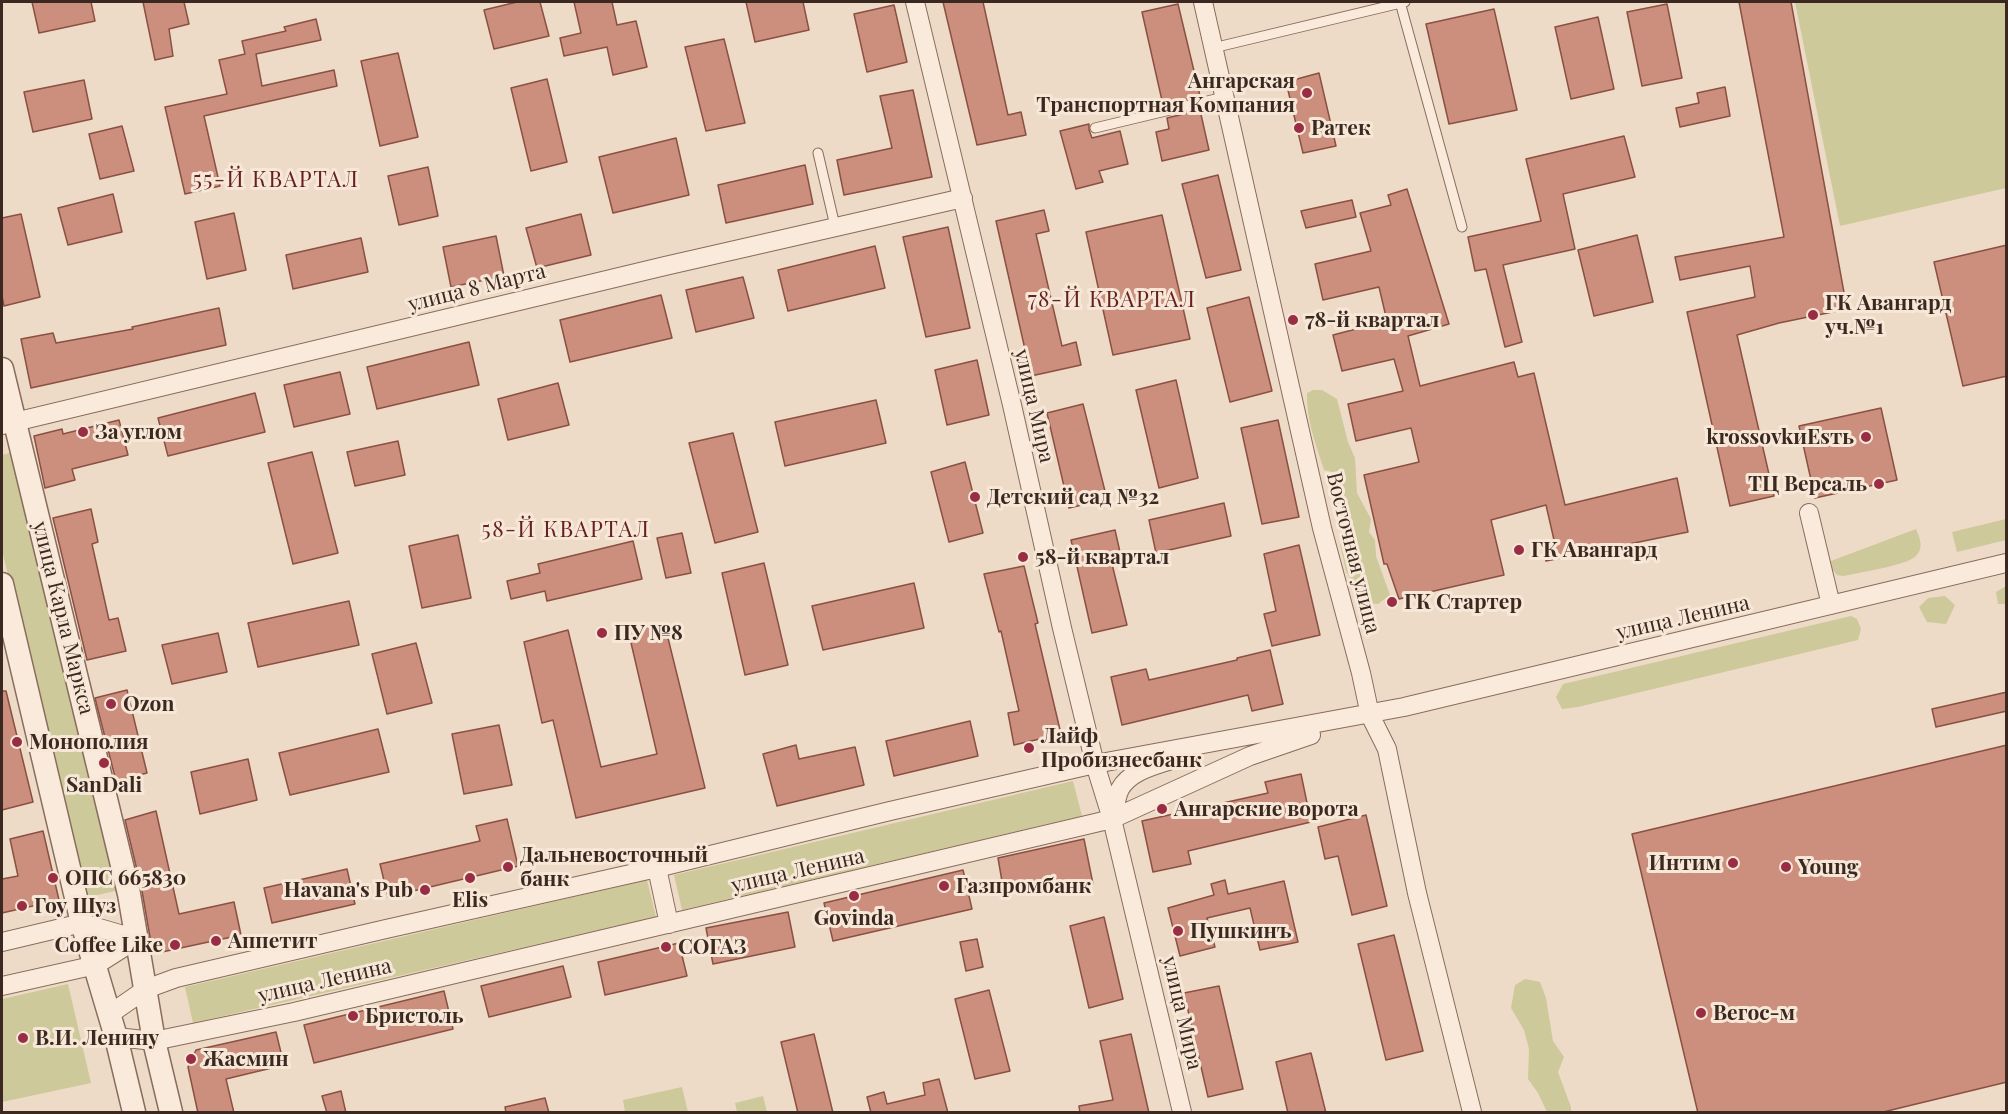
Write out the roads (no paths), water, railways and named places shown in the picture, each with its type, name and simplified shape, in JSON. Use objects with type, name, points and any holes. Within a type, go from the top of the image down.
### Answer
[{"type":"street","name":"улица Мира","points":[[915,2],[1095,764],[1112,819],[1182,1113]]},
{"type":"street","name":"Восточная улица","points":[[1203,2],[1319,516],[1370,715],[1387,749],[1417,893],[1472,1113]]},
{"type":"street","name":"улица 8 Марта","points":[[8,424],[836,226],[963,198]]},
{"type":"street","name":"улица Карла Маркса","points":[[2,369],[8,424],[48,553],[121,860],[154,1041],[171,1113]]},
{"type":"street","points":[[1809,513],[1831,605]]},
{"type":"street","name":"улица Ленина","points":[[110,1014],[146,989],[165,981],[1095,764],[1370,715],[2007,563]]},
{"type":"street","points":[[2,584],[82,924],[110,1014],[134,1113]]},
{"type":"street","name":"улица Ленина","points":[[116,1037],[154,1041],[305,1009],[1112,819],[1250,756],[1370,715]]},
{"type":"street","name":"улица Мира","points":[[1112,819],[1120,789],[1130,778],[1145,769],[1231,740]]},
{"type":"street","points":[[657,868],[669,924]]},
{"type":"street","points":[[2,942],[82,924],[137,939]]},
{"type":"street","points":[[2,987],[96,965],[137,939]]},
{"type":"lane","points":[[1213,48],[1402,2],[1462,227]]},
{"type":"lane","points":[[1095,128],[1224,97]]},
{"type":"lane","points":[[818,153],[836,226]]},
{"type":"place","name":"Ангарская Транспортная Компания","points":[[1307,93]]},
{"type":"place","name":"Ратек","points":[[1299,128]]},
{"type":"place","name":"ГК Авангард уч.№1","points":[[1813,315]]},
{"type":"place","name":"78-й квартал","points":[[1293,320]]},
{"type":"place","name":"За углом","points":[[83,432]]},
{"type":"place","name":"krossovkиEsть","points":[[1866,437]]},
{"type":"place","name":"ТЦ Версаль","points":[[1879,484]]},
{"type":"place","name":"Детский сад №32","points":[[975,497]]},
{"type":"place","name":"ГК Авангард","points":[[1519,550]]},
{"type":"place","name":"58-й квартал","points":[[1023,557]]},
{"type":"place","name":"ГК Стартер","points":[[1392,602]]},
{"type":"place","name":"ПУ №8","points":[[602,633]]},
{"type":"place","name":"Ozon","points":[[111,704]]},
{"type":"place","name":"Монополия","points":[[17,742]]},
{"type":"place","name":"Лайф Пробизнесбанк","points":[[1029,748]]},
{"type":"place","name":"SanDali","points":[[104,763]]},
{"type":"place","name":"Ангарские ворота","points":[[1162,809]]},
{"type":"place","name":"Интим","points":[[1733,863]]},
{"type":"place","name":"Дальневосточный банк","points":[[508,867]]},
{"type":"place","name":"Young","points":[[1786,867]]},
{"type":"place","name":"ОПС 665830","points":[[53,878]]},
{"type":"place","name":"Elis","points":[[470,878]]},
{"type":"place","name":"Газпромбанк","points":[[944,886]]},
{"type":"place","name":"Havana's Pub","points":[[425,890]]},
{"type":"place","name":"Govinda","points":[[854,896]]},
{"type":"place","name":"Гоу Шуз","points":[[22,906]]},
{"type":"place","name":"Пушкинъ","points":[[1178,931]]},
{"type":"place","name":"Аппетит","points":[[216,941]]},
{"type":"place","name":"Coffee Like","points":[[175,945]]},
{"type":"place","name":"СОГАЗ","points":[[666,947]]},
{"type":"place","name":"Вегос-м","points":[[1701,1013]]},
{"type":"place","name":"Бристоль","points":[[353,1016]]},
{"type":"place","name":"В.И. Ленину","points":[[23,1038]]},
{"type":"place","name":"Жасмин","points":[[191,1059]]},
{"type":"district","name":"55-Й КВАРТАЛ","points":[[276,180]]},
{"type":"district","name":"78-Й КВАРТАЛ","points":[[1112,300]]},
{"type":"district","name":"58-Й КВАРТАЛ","points":[[566,530]]}]
